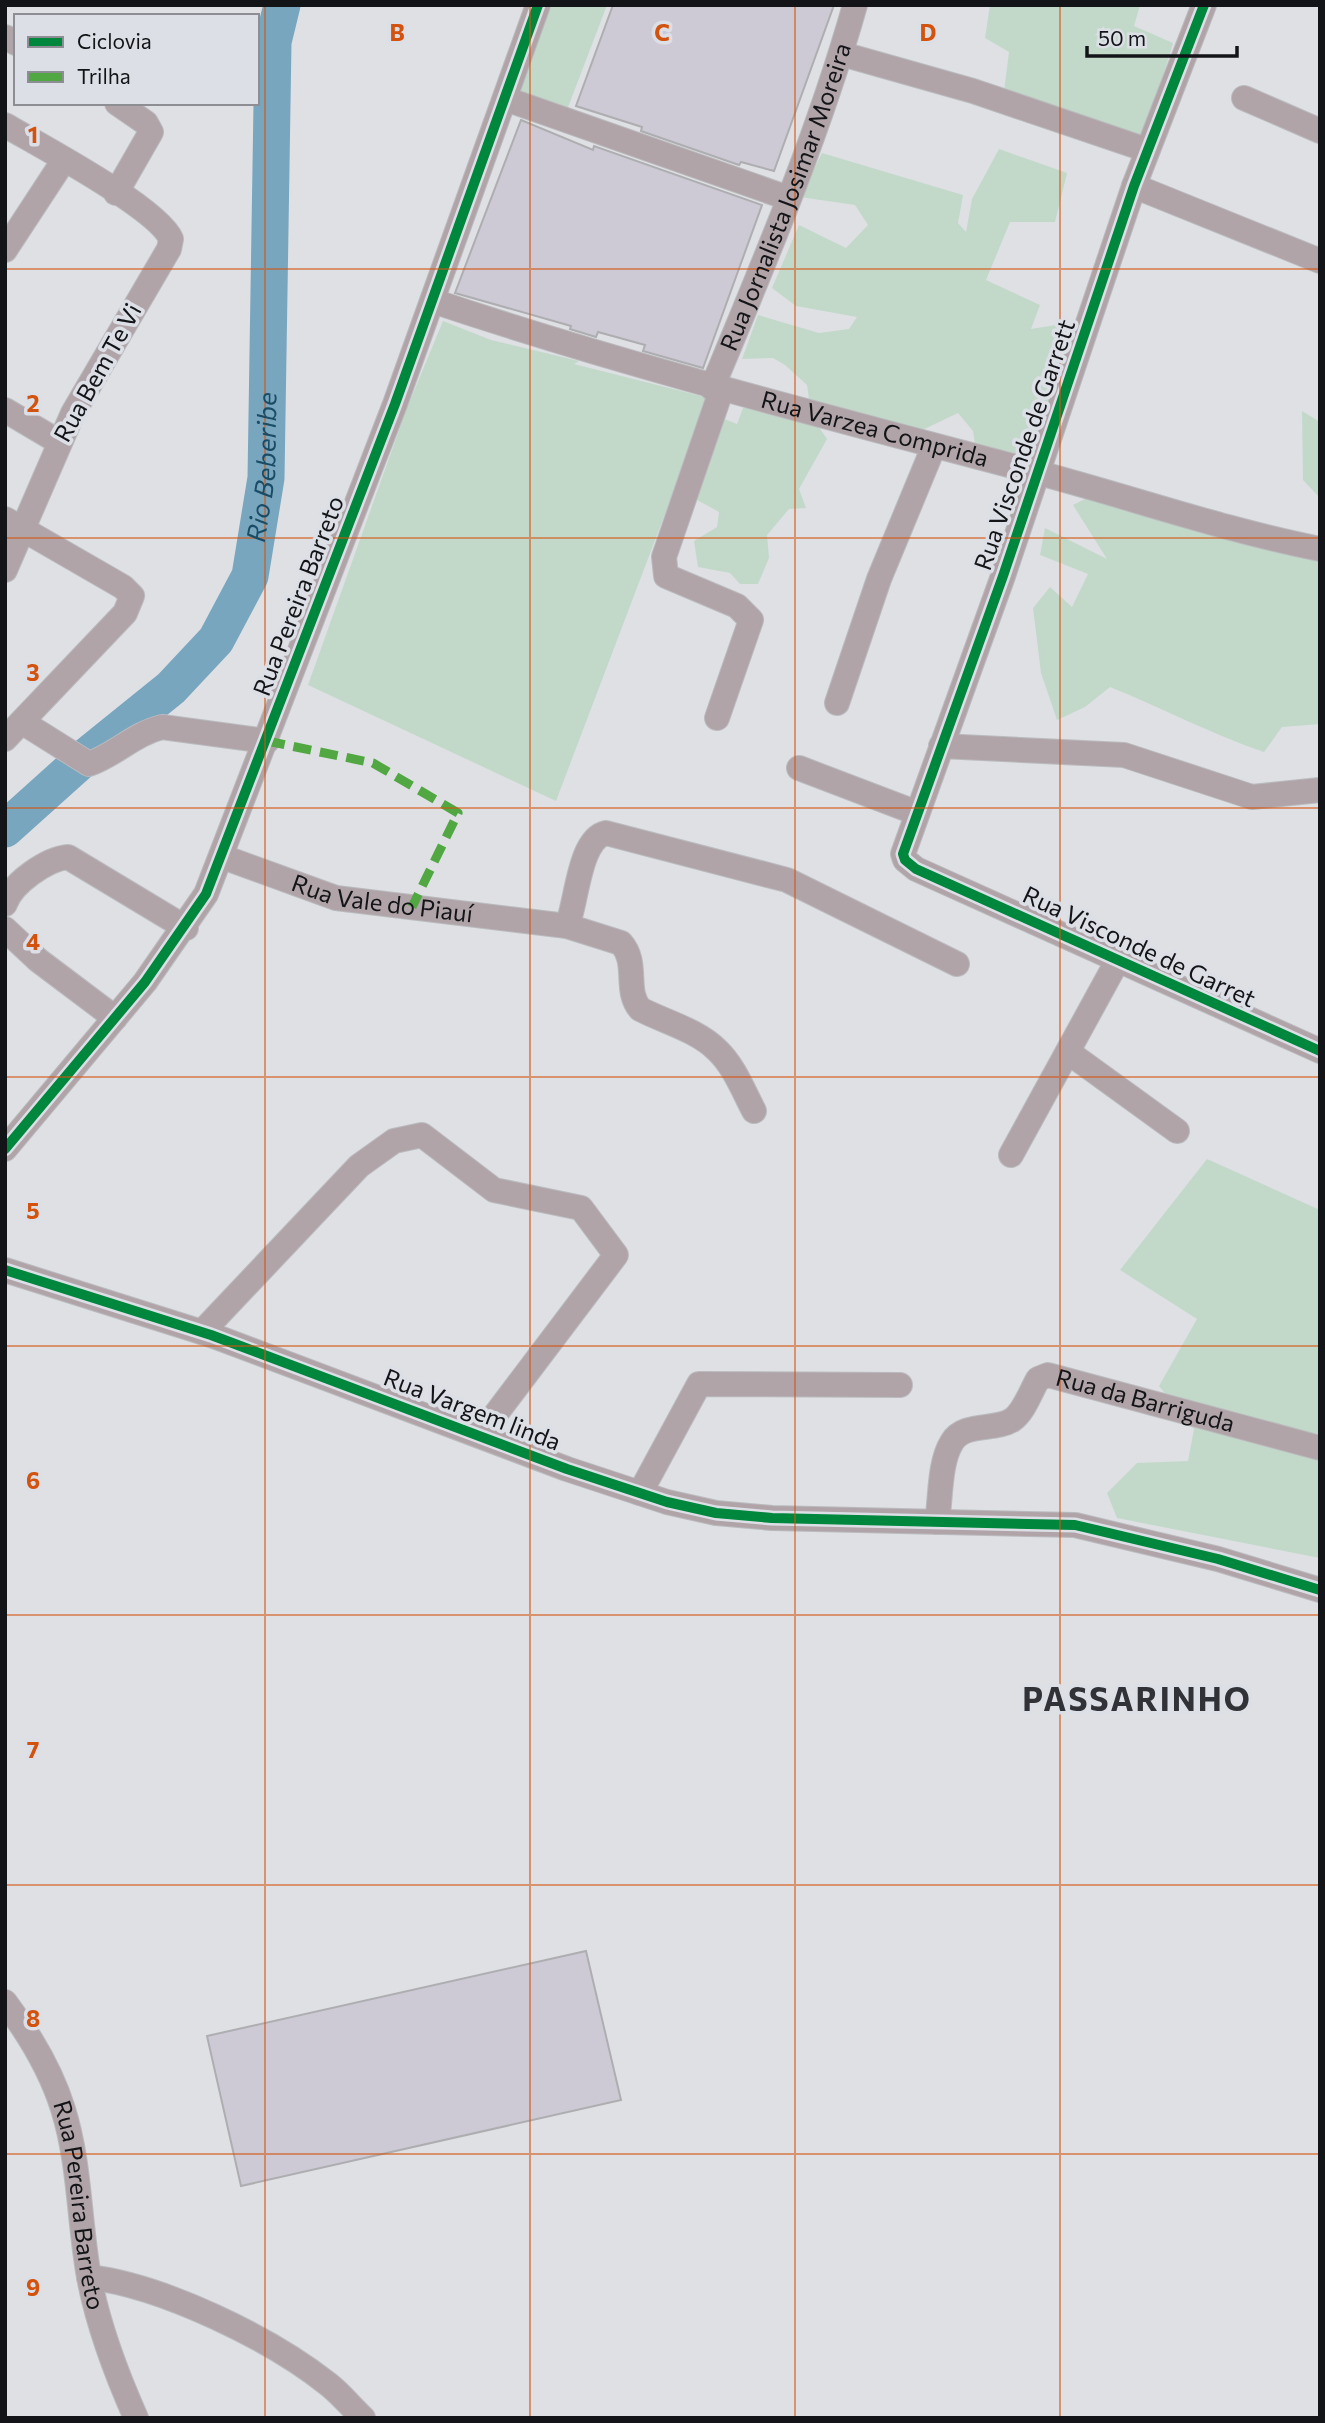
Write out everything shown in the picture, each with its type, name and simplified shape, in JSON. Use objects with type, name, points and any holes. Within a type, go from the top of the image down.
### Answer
[{"type":"street","name":"Rua Pereira Barreto","points":[[5,1149],[186,928],[206,894],[223,857],[433,302],[538,5]]},
{"type":"street","name":"Rua Jornalista Josimar Moreira","points":[[717,718],[751,620],[737,606],[666,576],[664,557],[717,390],[842,54],[855,5]]},
{"type":"street","name":"Rua Visconde de Garrett","points":[[941,880],[905,860],[902,854],[1039,473],[1134,186],[1203,5]]},
{"type":"street","points":[[842,54],[972,91],[1147,150]]},
{"type":"street","points":[[1244,98],[1320,131]]},
{"type":"street","points":[[506,99],[788,198]]},
{"type":"street","points":[[5,125],[116,192],[150,132],[146,123],[120,105]]},
{"type":"street","points":[[5,250],[64,160]]},
{"type":"street","points":[[1134,186],[1320,261]]},
{"type":"street","name":"Rua Bem Te Vi","points":[[5,570],[14,524],[169,249],[171,239],[159,223],[116,192]]},
{"type":"street","name":"Rua Varzea Comprida","points":[[433,302],[717,390],[1039,473],[1178,515],[1320,550]]},
{"type":"street","points":[[5,410],[59,442]]},
{"type":"street","points":[[837,704],[879,579],[934,446]]},
{"type":"street","points":[[14,524],[123,587],[131,596],[125,613],[13,731],[61,749],[85,764],[104,759],[146,731],[162,727],[267,741]]},
{"type":"street","points":[[941,746],[1124,755],[1252,797],[1320,790]]},
{"type":"street","points":[[799,768],[916,813]]},
{"type":"street","points":[[557,925],[576,904],[587,848],[592,840],[607,833],[787,880],[957,964]]},
{"type":"street","name":"Rua Vale do Piauí","points":[[223,857],[336,898],[557,925],[621,943],[631,959],[634,1002],[640,1010],[698,1036],[716,1048],[730,1064],[754,1111]]},
{"type":"street","points":[[5,904],[8,895],[53,859],[68,858],[186,928]]},
{"type":"street","name":"Rua Visconde de Garret","points":[[941,880],[1119,958],[1234,1015],[1320,1051]]},
{"type":"street","points":[[5,929],[38,960],[115,1018]]},
{"type":"street","points":[[1011,1155],[1119,958]]},
{"type":"street","points":[[1068,1052],[1177,1131]]},
{"type":"street","points":[[202,1332],[359,1166],[394,1141],[422,1135],[494,1191],[581,1208],[616,1255],[480,1435]]},
{"type":"street","name":"Rua Vargem linda","points":[[5,1270],[202,1332],[640,1493],[716,1513],[847,1521],[1075,1525],[1218,1559],[1320,1590]]},
{"type":"street","name":"Rua da Barriguda","points":[[937,1522],[946,1460],[953,1440],[966,1431],[1012,1420],[1021,1410],[1038,1379],[1048,1375],[1320,1448]]},
{"type":"street","points":[[640,1493],[699,1384],[900,1385]]},
{"type":"street","name":"Rua Pereira Barreto","points":[[5,2002],[28,2033],[63,2109],[77,2180],[89,2277],[100,2322],[136,2418]]},
{"type":"street","points":[[89,2277],[147,2291],[200,2311],[247,2334],[329,2384],[363,2418]]},
{"type":"green space","points":[[548,5],[607,5],[567,110],[519,93]]},
{"type":"green space","points":[[990,5],[1140,5],[1134,26],[1173,43],[1157,96],[1139,139],[1004,91],[1009,52],[985,38]]},
{"type":"green space","points":[[999,149],[1067,173],[1055,222],[1010,222],[986,280],[1040,305],[1031,329],[1068,323],[1069,346],[1031,471],[975,444],[973,431],[958,413],[916,433],[810,406],[807,385],[785,365],[773,358],[742,359],[758,315],[819,333],[849,329],[857,317],[796,306],[772,288],[799,225],[846,248],[868,225],[855,205],[800,197],[822,153],[963,195],[958,223],[966,232],[972,199]]},
{"type":"green space","points":[[443,321],[491,340],[579,361],[574,364],[709,398],[556,801],[308,685],[407,408]]},
{"type":"green space","points":[[773,404],[810,414],[827,439],[799,489],[806,508],[789,509],[767,535],[769,558],[758,584],[740,584],[730,573],[698,567],[694,541],[717,527],[719,512],[690,496],[717,416],[737,424],[743,408]]},
{"type":"green space","points":[[1302,411],[1320,422],[1320,498],[1303,480]]},
{"type":"green space","points":[[1089,497],[1320,545],[1320,724],[1282,727],[1264,752],[1110,687],[1085,707],[1057,720],[1041,673],[1033,608],[1050,587],[1072,607],[1088,574],[1040,555],[1045,528],[1107,559],[1073,505]]},
{"type":"green space","points":[[1207,1159],[1320,1210],[1320,1558],[1117,1518],[1107,1493],[1137,1463],[1188,1461],[1194,1429],[1159,1386],[1197,1319],[1120,1270]]},
{"type":"building","points":[[613,5],[834,5],[774,171],[741,162],[739,165],[641,131],[642,127],[576,106]]},
{"type":"building","points":[[521,120],[593,150],[594,146],[762,205],[703,368],[643,351],[645,345],[598,332],[596,337],[570,329],[571,326],[455,293]]},
{"type":"building","points":[[586,1951],[621,2100],[241,2186],[207,2036]]},
{"type":"waterway","name":"Rio Beberibe","points":[[5,829],[83,759],[171,688],[216,640],[250,576],[266,478],[273,42],[282,5]]},
{"type":"marked path","points":[[267,741],[373,763],[458,813],[412,907]]},
{"type":"cycle path","points":[[5,1149],[145,982],[206,894],[395,404],[538,5]]},
{"type":"cycle path","points":[[1204,5],[1134,186],[1003,576],[903,854],[905,860],[916,869],[1320,1051]]},
{"type":"cycle path","points":[[5,1270],[211,1335],[567,1469],[667,1502],[716,1513],[772,1518],[1075,1525],[1218,1559],[1320,1590]]},
{"type":"district","name":"PASSARINHO","points":[[1137,1700]]}]
